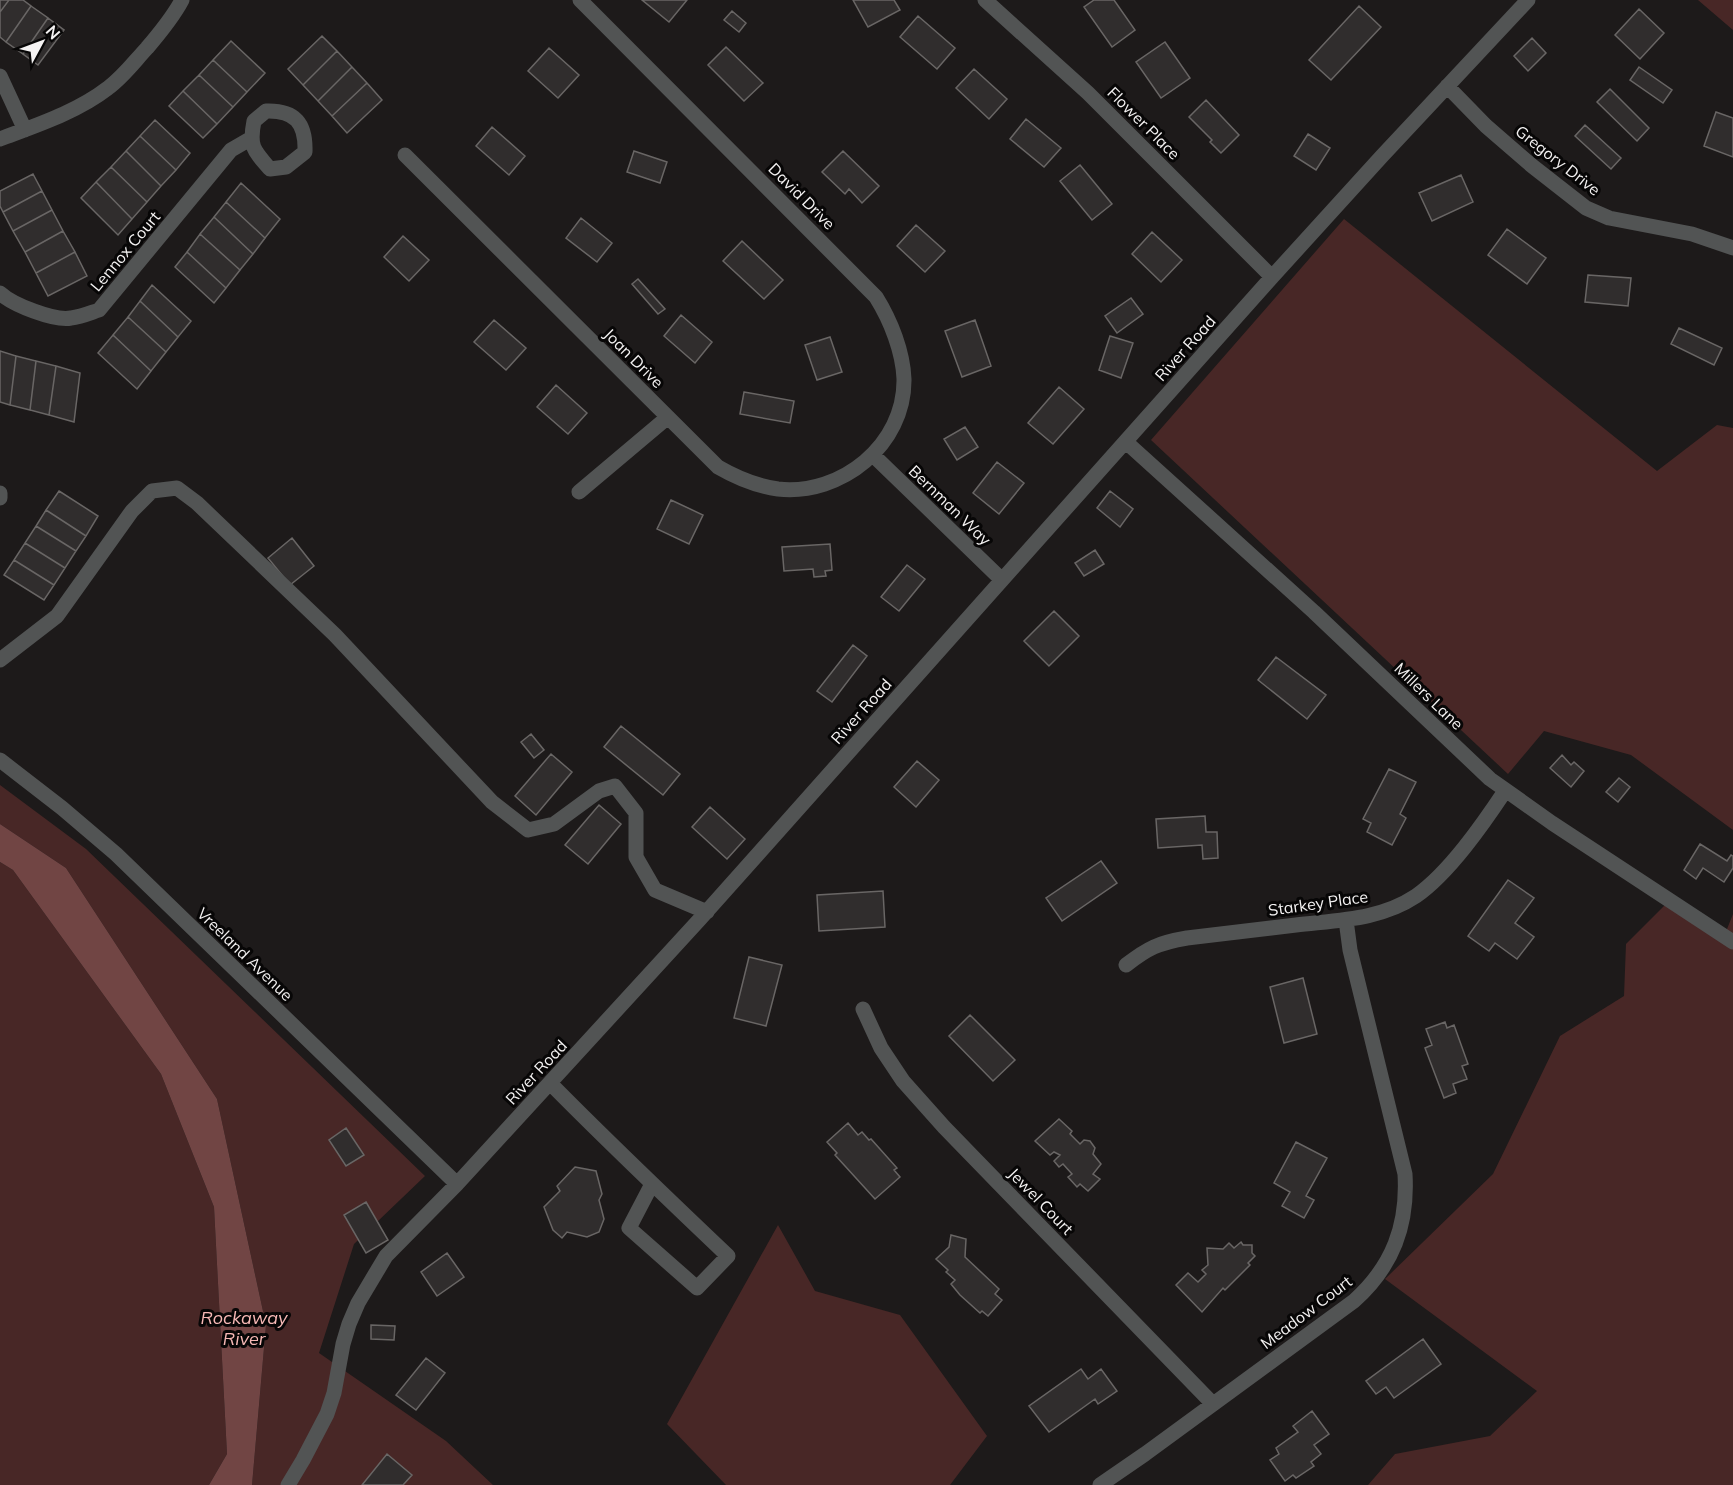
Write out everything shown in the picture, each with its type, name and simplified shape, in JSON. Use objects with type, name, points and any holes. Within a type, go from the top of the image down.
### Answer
[{"type":"street","points":[[0,139],[91,100],[109,87],[125,73],[154,40],[182,0]]},
{"type":"street","name":"David Drive","points":[[580,0],[876,297],[898,347],[904,380],[899,412],[895,422],[873,455]]},
{"type":"street","name":"Flower Place","points":[[985,0],[1088,93],[1272,277]]},
{"type":"street","name":"River Road","points":[[288,1485],[327,1414],[334,1393],[343,1344],[358,1304],[386,1256],[457,1184],[707,912],[1272,277],[1528,0]]},
{"type":"street","points":[[0,76],[10,93],[25,130]]},
{"type":"street","name":"Gregory Drive","points":[[1448,86],[1504,141],[1586,208],[1609,218],[1692,234],[1733,248]]},
{"type":"street","name":"Lennox Court","points":[[0,293],[7,300],[37,313],[69,319],[99,310],[231,150],[250,139]]},
{"type":"street","name":"Joan Drive","points":[[405,155],[718,467],[737,478],[758,485],[780,489],[812,487],[833,481],[853,471],[873,455]]},
{"type":"street","points":[[579,492],[668,417]]},
{"type":"street","name":"Millers Lane","points":[[1126,442],[1314,612],[1505,791],[1733,942]]},
{"type":"street","name":"Bernman Way","points":[[873,455],[1002,580]]},
{"type":"street","points":[[0,660],[57,616],[132,511],[152,491],[177,488],[197,503],[335,635],[492,802],[528,830],[554,824],[599,791],[615,786],[636,813],[636,857],[655,890],[707,912]]},
{"type":"street","points":[[0,493],[0,498]]},
{"type":"street","name":"Vreeland Avenue","points":[[0,760],[116,854],[457,1184]]},
{"type":"street","name":"Starkey Place","points":[[1126,965],[1148,948],[1164,942],[1363,918],[1397,906],[1433,882],[1480,828],[1505,791]]},
{"type":"street","name":"Meadow Court","points":[[1100,1485],[1362,1293],[1377,1277],[1389,1258],[1401,1228],[1406,1207],[1405,1174],[1350,950],[1346,920]]},
{"type":"street","name":"Jewel Court","points":[[863,1009],[881,1048],[903,1081],[1213,1404]]},
{"type":"street","points":[[550,1083],[728,1256],[697,1288],[629,1228],[652,1184]]},
{"type":"shaded area","points":[[1698,0],[1733,0],[1733,30]]},
{"type":"shaded area","points":[[1344,219],[1657,471],[1717,425],[1733,428],[1733,830],[1631,755],[1544,731],[1508,774],[1151,440]]},
{"type":"shaded area","points":[[0,785],[86,849],[425,1176],[354,1244],[319,1353],[446,1441],[493,1485],[252,1485],[266,1325],[217,1099],[66,868],[0,824]]},
{"type":"shaded area","points":[[0,862],[13,870],[161,1074],[214,1207],[227,1454],[209,1485],[0,1485]]},
{"type":"shaded area","points":[[1670,900],[1725,934],[1733,914],[1733,1485],[1368,1485],[1395,1454],[1490,1436],[1537,1391],[1385,1279],[1493,1174],[1560,1036],[1624,996],[1626,944]]},
{"type":"shaded area","points":[[778,1225],[815,1291],[900,1315],[987,1436],[950,1485],[726,1485],[667,1424]]},
{"type":"water","name":"Rockaway River","points":[[0,824],[66,868],[217,1099],[266,1325],[252,1485],[209,1485],[227,1454],[214,1207],[161,1074],[13,870],[0,862]]},
{"type":"building","points":[[0,0],[9,0],[0,12]]},
{"type":"building","points":[[9,0],[23,0],[31,6],[6,42],[0,37],[0,12]]},
{"type":"building","points":[[642,0],[687,0],[669,22]]},
{"type":"building","points":[[853,0],[894,0],[900,10],[868,27]]},
{"type":"building","points":[[1094,0],[1114,0],[1135,30],[1112,47],[1084,7]]},
{"type":"building","points":[[31,6],[48,18],[23,54],[6,42]]},
{"type":"building","points":[[1359,6],[1381,27],[1331,80],[1309,60]]},
{"type":"building","points":[[1639,9],[1664,33],[1640,59],[1615,35]]},
{"type":"building","points":[[732,11],[746,23],[739,32],[724,20]]},
{"type":"building","points":[[918,16],[955,48],[937,69],[900,37]]},
{"type":"building","points":[[48,18],[64,30],[38,65],[23,54]]},
{"type":"building","points":[[322,36],[337,51],[303,85],[288,69]]},
{"type":"building","points":[[1532,38],[1546,53],[1528,71],[1514,56]]},
{"type":"building","points":[[231,41],[265,73],[247,92],[213,60]]},
{"type":"building","points":[[1165,42],[1190,78],[1161,98],[1136,62]]},
{"type":"building","points":[[726,47],[763,83],[744,101],[708,65]]},
{"type":"building","points":[[549,48],[579,75],[558,98],[528,71]]},
{"type":"building","points":[[337,51],[352,67],[318,101],[303,85]]},
{"type":"building","points":[[213,60],[247,92],[233,107],[199,75]]},
{"type":"building","points":[[352,67],[367,83],[332,116],[318,101]]},
{"type":"building","points":[[1639,67],[1672,90],[1663,103],[1630,80]]},
{"type":"building","points":[[974,69],[1007,99],[989,119],[956,88]]},
{"type":"building","points":[[199,75],[233,107],[217,124],[183,91]]},
{"type":"building","points":[[367,83],[382,100],[347,133],[332,116]]},
{"type":"building","points":[[1610,89],[1649,128],[1637,141],[1597,102]]},
{"type":"building","points":[[183,91],[217,124],[203,138],[169,106]]},
{"type":"building","points":[[1206,100],[1239,135],[1221,153],[1210,142],[1212,140],[1189,117]]},
{"type":"building","points":[[1716,112],[1733,118],[1733,157],[1704,146]]},
{"type":"building","points":[[1026,119],[1061,148],[1044,167],[1010,139]]},
{"type":"building","points":[[155,120],[190,153],[176,170],[140,136]]},
{"type":"building","points":[[1585,125],[1621,158],[1611,169],[1575,136]]},
{"type":"building","points":[[492,127],[525,156],[509,175],[476,146]]},
{"type":"building","points":[[1308,134],[1330,148],[1316,170],[1294,156]]},
{"type":"building","points":[[140,136],[176,170],[161,186],[126,151]]},
{"type":"building","points":[[126,151],[161,186],[147,202],[111,167]]},
{"type":"building","points":[[634,151],[667,162],[660,183],[627,172]]},
{"type":"building","points":[[843,151],[879,186],[862,203],[849,189],[845,194],[822,172]]},
{"type":"building","points":[[1080,165],[1112,204],[1092,220],[1060,181]]},
{"type":"building","points":[[111,167],[147,202],[132,219],[96,182]]},
{"type":"building","points":[[33,174],[42,191],[3,212],[0,206],[0,191]]},
{"type":"building","points":[[1461,175],[1473,202],[1432,221],[1419,193]]},
{"type":"building","points":[[96,182],[132,219],[118,235],[81,198]]},
{"type":"building","points":[[241,183],[280,219],[265,238],[226,202]]},
{"type":"building","points":[[42,191],[52,210],[13,231],[3,212]]},
{"type":"building","points":[[226,202],[265,238],[253,254],[214,217]]},
{"type":"building","points":[[52,210],[63,231],[25,252],[13,231]]},
{"type":"building","points":[[214,217],[253,254],[240,270],[200,234]]},
{"type":"building","points":[[581,218],[612,243],[597,262],[566,238]]},
{"type":"building","points":[[916,225],[945,251],[925,272],[897,246]]},
{"type":"building","points":[[1507,229],[1546,258],[1527,284],[1488,255]]},
{"type":"building","points":[[63,231],[75,252],[36,273],[25,252]]},
{"type":"building","points":[[1152,232],[1182,260],[1161,282],[1132,254]]},
{"type":"building","points":[[200,234],[240,270],[226,288],[187,252]]},
{"type":"building","points":[[403,236],[429,260],[409,281],[384,257]]},
{"type":"building","points":[[742,241],[783,280],[764,299],[723,261]]},
{"type":"building","points":[[75,252],[87,276],[48,296],[36,273]]},
{"type":"building","points":[[187,252],[226,288],[214,303],[175,267]]},
{"type":"building","points":[[1588,275],[1631,278],[1628,306],[1585,302]]},
{"type":"building","points":[[638,279],[665,309],[658,314],[632,284]]},
{"type":"building","points":[[152,285],[191,321],[178,337],[140,301]]},
{"type":"building","points":[[1131,298],[1143,314],[1117,333],[1105,316]]},
{"type":"building","points":[[140,301],[178,337],[166,352],[128,317]]},
{"type":"building","points":[[681,315],[712,342],[695,363],[664,336]]},
{"type":"building","points":[[128,317],[166,352],[151,371],[113,335]]},
{"type":"building","points":[[494,320],[526,348],[506,370],[474,342]]},
{"type":"building","points":[[975,320],[991,366],[962,377],[945,331]]},
{"type":"building","points":[[1679,328],[1722,348],[1714,365],[1671,344]]},
{"type":"building","points":[[113,335],[151,371],[137,389],[98,353]]},
{"type":"building","points":[[1110,336],[1133,343],[1121,378],[1099,370]]},
{"type":"building","points":[[830,337],[842,372],[817,380],[805,345]]},
{"type":"building","points":[[0,351],[16,356],[10,405],[0,402]]},
{"type":"building","points":[[16,356],[36,361],[30,410],[10,405]]},
{"type":"building","points":[[36,361],[56,366],[49,415],[30,410]]},
{"type":"building","points":[[56,366],[80,373],[74,422],[49,415]]},
{"type":"building","points":[[556,385],[587,413],[568,434],[537,407]]},
{"type":"building","points":[[1059,387],[1084,409],[1053,444],[1028,423]]},
{"type":"building","points":[[744,392],[794,401],[790,423],[740,414]]},
{"type":"building","points":[[965,427],[978,447],[957,460],[944,439]]},
{"type":"building","points":[[997,462],[1024,483],[999,514],[973,493]]},
{"type":"building","points":[[59,491],[98,516],[86,536],[46,510]]},
{"type":"building","points":[[1110,491],[1133,509],[1120,527],[1097,508]]},
{"type":"building","points":[[671,500],[703,515],[689,544],[657,529]]},
{"type":"building","points":[[46,510],[86,536],[76,551],[36,526]]},
{"type":"building","points":[[36,526],[76,551],[65,568],[25,543]]},
{"type":"building","points":[[292,538],[314,566],[290,585],[268,558]]},
{"type":"building","points":[[25,543],[65,568],[54,585],[14,560]]},
{"type":"building","points":[[830,544],[832,570],[825,571],[826,576],[814,577],[813,569],[784,571],[782,547]]},
{"type":"building","points":[[1095,550],[1104,564],[1084,576],[1075,563]]},
{"type":"building","points":[[14,560],[54,585],[44,600],[4,575]]},
{"type":"building","points":[[907,565],[925,579],[899,611],[881,597]]},
{"type":"building","points":[[1054,611],[1079,636],[1049,666],[1024,641]]},
{"type":"building","points":[[853,645],[867,656],[832,702],[817,691]]},
{"type":"building","points":[[1276,657],[1326,695],[1307,719],[1258,680]]},
{"type":"building","points":[[621,726],[680,774],[663,795],[604,747]]},
{"type":"building","points":[[531,734],[544,750],[534,758],[521,742]]},
{"type":"building","points":[[551,754],[572,772],[536,815],[515,796]]},
{"type":"building","points":[[1562,755],[1571,765],[1574,762],[1584,771],[1571,787],[1550,768]]},
{"type":"building","points":[[917,761],[939,780],[916,807],[894,787]]},
{"type":"building","points":[[1389,769],[1416,782],[1400,814],[1406,818],[1392,845],[1367,832],[1371,823],[1363,819]]},
{"type":"building","points":[[1619,778],[1630,787],[1618,802],[1606,792]]},
{"type":"building","points":[[599,805],[621,824],[588,864],[565,845]]},
{"type":"building","points":[[710,807],[745,839],[727,859],[692,827]]},
{"type":"building","points":[[1205,816],[1206,832],[1217,832],[1218,858],[1203,859],[1202,845],[1158,848],[1156,819]]},
{"type":"building","points":[[1700,844],[1727,861],[1731,855],[1733,856],[1733,868],[1724,882],[1703,868],[1696,879],[1684,870]]},
{"type":"building","points":[[1101,861],[1117,883],[1062,921],[1046,898]]},
{"type":"building","points":[[1508,880],[1534,898],[1515,923],[1534,937],[1517,959],[1495,943],[1489,951],[1468,936]]},
{"type":"building","points":[[883,891],[885,927],[819,931],[817,895]]},
{"type":"building","points":[[749,957],[782,965],[766,1026],[734,1018]]},
{"type":"building","points":[[1303,978],[1317,1034],[1284,1043],[1270,987]]},
{"type":"building","points":[[970,1015],[1015,1060],[993,1081],[949,1036]]},
{"type":"building","points":[[1445,1022],[1447,1028],[1454,1025],[1468,1064],[1462,1066],[1467,1079],[1453,1084],[1456,1093],[1444,1098],[1425,1048],[1432,1045],[1426,1029]]},
{"type":"building","points":[[1059,1119],[1072,1131],[1070,1134],[1080,1144],[1084,1140],[1090,1141],[1095,1148],[1093,1154],[1101,1164],[1093,1174],[1100,1179],[1088,1191],[1080,1184],[1077,1187],[1068,1177],[1072,1174],[1063,1164],[1059,1167],[1054,1161],[1060,1155],[1054,1152],[1050,1155],[1035,1141]]},
{"type":"building","points":[[848,1123],[858,1135],[862,1132],[869,1140],[871,1139],[897,1168],[894,1170],[900,1177],[875,1199],[835,1155],[837,1153],[827,1142]]},
{"type":"building","points":[[346,1128],[364,1155],[346,1166],[329,1140]]},
{"type":"building","points":[[1296,1142],[1327,1158],[1306,1196],[1314,1200],[1304,1218],[1282,1206],[1290,1192],[1274,1183]]},
{"type":"building","points":[[575,1167],[596,1171],[602,1194],[599,1200],[604,1219],[599,1232],[587,1237],[567,1232],[562,1238],[553,1230],[544,1207],[560,1191],[557,1186]]},
{"type":"building","points":[[366,1202],[388,1240],[366,1253],[344,1215]]},
{"type":"building","points":[[951,1235],[966,1239],[965,1257],[999,1289],[995,1294],[1002,1300],[988,1316],[982,1311],[980,1313],[960,1295],[951,1284],[955,1280],[936,1259],[949,1247]]},
{"type":"building","points":[[1241,1242],[1243,1245],[1252,1245],[1252,1253],[1255,1256],[1248,1263],[1250,1265],[1225,1290],[1223,1288],[1202,1312],[1176,1285],[1188,1273],[1198,1282],[1206,1274],[1202,1270],[1208,1265],[1207,1248],[1223,1249],[1229,1243],[1234,1248]]},
{"type":"building","points":[[447,1253],[464,1277],[437,1296],[421,1272]]},
{"type":"building","points":[[371,1325],[395,1326],[394,1340],[371,1339]]},
{"type":"building","points":[[1423,1339],[1441,1364],[1394,1398],[1386,1387],[1376,1394],[1366,1381]]},
{"type":"building","points":[[426,1358],[445,1373],[416,1410],[396,1395]]},
{"type":"building","points":[[1081,1369],[1088,1379],[1101,1369],[1117,1391],[1098,1404],[1095,1399],[1049,1432],[1029,1406]]},
{"type":"building","points":[[1312,1411],[1329,1434],[1314,1445],[1321,1454],[1311,1462],[1314,1466],[1296,1478],[1293,1475],[1285,1481],[1270,1460],[1279,1454],[1276,1448],[1298,1432],[1293,1426]]},
{"type":"building","points":[[387,1454],[412,1475],[403,1485],[362,1485]]}]
